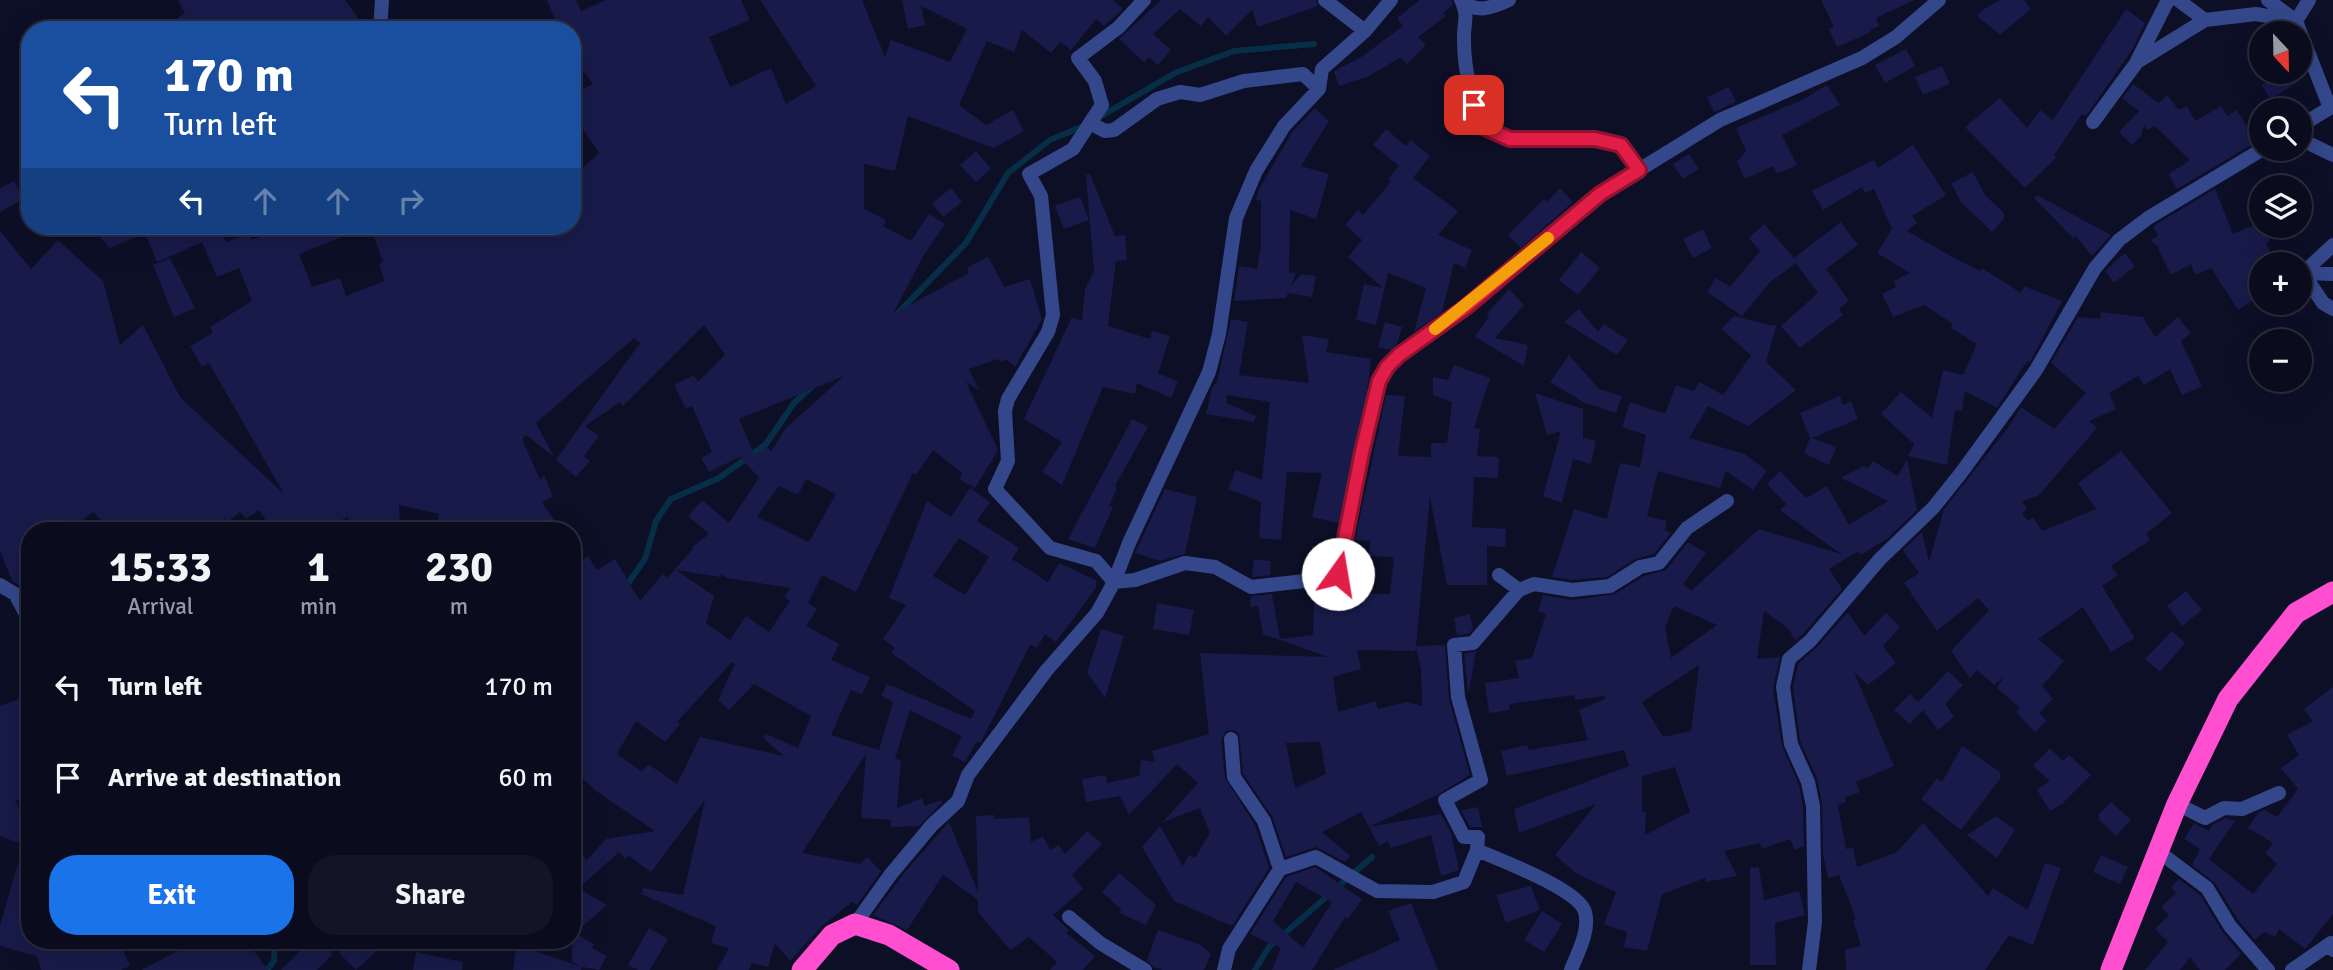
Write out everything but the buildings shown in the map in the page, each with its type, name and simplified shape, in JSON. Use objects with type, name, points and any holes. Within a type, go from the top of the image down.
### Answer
[{"type":"highway","points":[[2111,970],[2177,804],[2228,699],[2296,613],[2333,592]]},
{"type":"highway","points":[[802,970],[832,935],[855,925],[889,935],[949,970]]},
{"type":"street","points":[[381,21],[382,0]]},
{"type":"street","points":[[1114,582],[1096,561],[1051,548],[995,489],[1008,461],[1005,411],[1008,398],[1048,332],[1054,315],[1041,196],[1029,174],[1073,149],[1102,105],[1095,81],[1078,58],[1119,27],[1144,0]]},
{"type":"street","points":[[1325,0],[1365,31]]},
{"type":"street","points":[[855,925],[891,874],[932,825],[958,801],[968,775],[1046,671],[1097,613],[1114,582],[1129,543],[1209,372],[1219,334],[1236,218],[1256,171],[1284,126],[1319,89],[1322,69],[1365,31],[1391,0]]},
{"type":"street","points":[[1462,1],[1474,8],[1489,9],[1509,0]]},
{"type":"street","points":[[1114,582],[1135,580],[1185,563],[1215,568],[1251,587],[1332,578],[1338,574],[1379,381],[1387,367],[1399,355],[1466,307],[1600,194],[1720,120],[1862,58],[1896,37],[1939,0]]},
{"type":"street","points":[[2093,122],[2137,62],[2168,0]]},
{"type":"street","points":[[2178,0],[2205,20]]},
{"type":"street","points":[[2268,0],[2296,21]]},
{"type":"street","points":[[2296,21],[2309,0]]},
{"type":"street","points":[[1462,1],[1467,14],[1464,40],[1474,105],[1485,128],[1510,139],[1595,139],[1621,145],[1639,170]]},
{"type":"street","points":[[2137,62],[2205,20],[2256,14],[2296,21]]},
{"type":"street","points":[[2312,59],[2332,107],[2312,120]]},
{"type":"street","points":[[1090,123],[1105,131],[1114,130],[1157,99],[1180,92],[1213,93],[1244,81],[1303,74],[1319,89]]},
{"type":"street","points":[[2312,145],[2333,156]]},
{"type":"street","points":[[1809,970],[1815,922],[1813,806],[1808,782],[1791,744],[1783,687],[1789,659],[1810,641],[1880,559],[1933,508],[1961,473],[2036,370],[2095,268],[2119,240],[2148,218],[2249,157]]},
{"type":"street","points":[[2312,265],[2333,245]]},
{"type":"street","points":[[2312,274],[2333,274]]},
{"type":"street","points":[[2312,287],[2323,303],[2333,309]]},
{"type":"street","points":[[1224,970],[1229,948],[1280,869],[1316,857],[1348,872],[1377,891],[1433,892],[1464,882],[1477,850],[1478,837],[1464,837],[1445,800],[1481,780],[1458,697],[1454,645],[1474,643],[1519,590],[1534,584],[1572,590],[1610,586],[1640,566],[1659,563],[1688,528],[1727,501]]},
{"type":"street","points":[[1499,575],[1519,590]]},
{"type":"street","points":[[0,585],[15,594],[21,605]]},
{"type":"street","points":[[1231,739],[1234,777],[1264,821],[1280,869]]},
{"type":"street","points":[[2177,804],[2205,818],[2224,808],[2242,809],[2279,793]]},
{"type":"street","points":[[1477,850],[1544,880],[1574,898],[1585,911],[1585,933],[1571,970]]},
{"type":"street","points":[[2159,852],[2207,888],[2230,926],[2268,970]]},
{"type":"street","points":[[1069,917],[1100,943],[1145,970]]},
{"type":"street","points":[[2290,970],[2331,943],[2333,950]]},
{"type":"waterway","points":[[1098,118],[1175,73],[1234,51],[1314,44]]},
{"type":"waterway","points":[[897,314],[966,243],[1008,173],[1050,140],[1086,125]]},
{"type":"waterway","points":[[624,589],[645,559],[656,521],[671,499],[719,478],[766,444],[794,403],[814,385]]},
{"type":"waterway","points":[[1255,970],[1269,947],[1372,857]]},
{"type":"waterway","points":[[267,970],[274,961],[275,949]]},
{"type":"slow traffic","points":[[1435,329],[1466,307],[1548,238]]},
{"type":"route","points":[[1338,574],[1362,452],[1379,381],[1387,367],[1399,355],[1466,307],[1600,194],[1639,170],[1621,145],[1595,139],[1510,139],[1485,128],[1474,105]]}]
